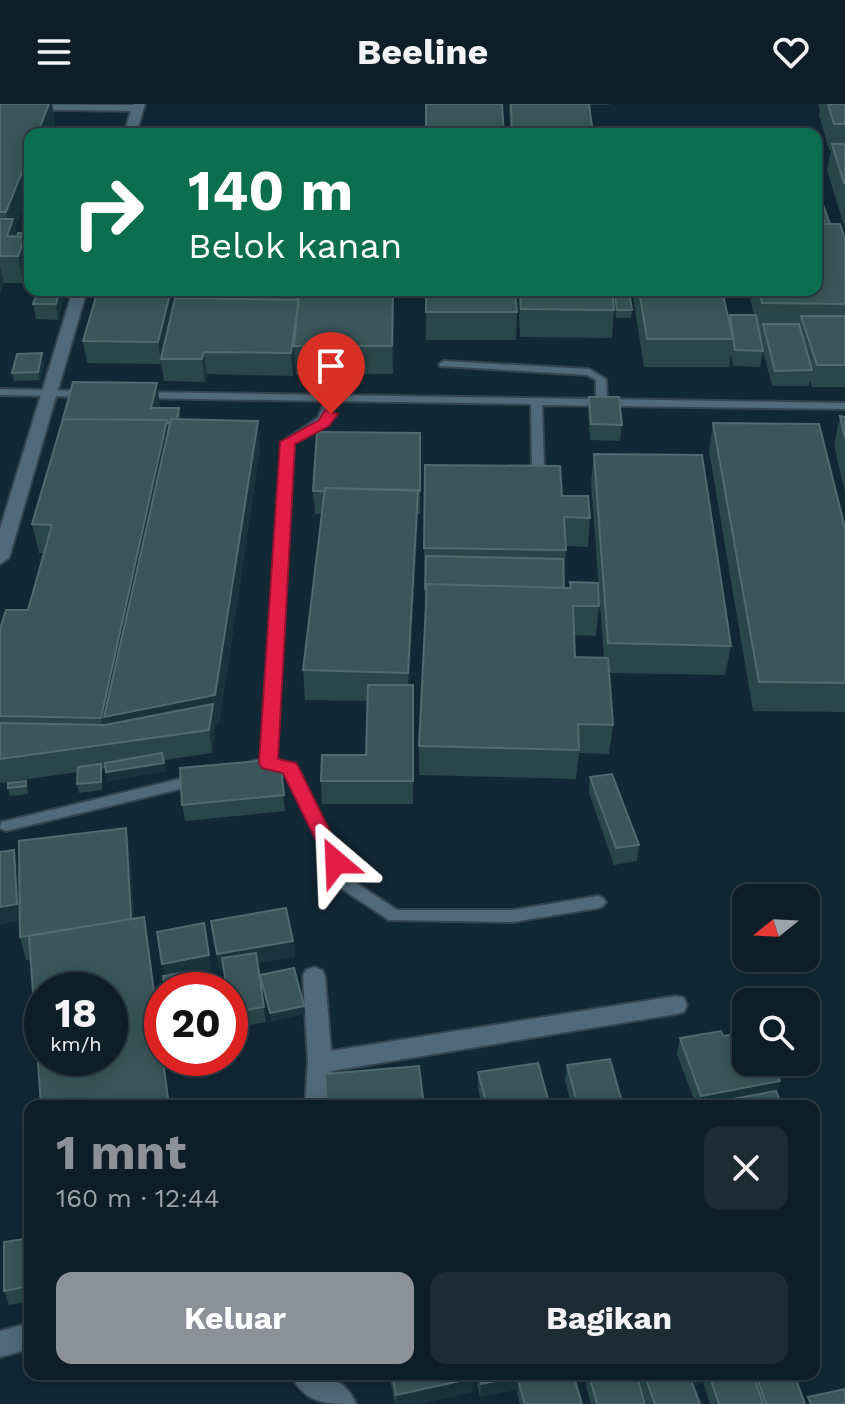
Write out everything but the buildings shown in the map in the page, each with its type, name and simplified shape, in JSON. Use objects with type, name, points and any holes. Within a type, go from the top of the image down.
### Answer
[{"type":"street","points":[[132,128],[139,106]]},
{"type":"street","points":[[0,558],[78,296]]},
{"type":"street","points":[[314,976],[320,1063],[317,1100]]},
{"type":"street","points":[[320,1063],[676,1005]]},
{"type":"street","points":[[0,1344],[24,1338]]},
{"type":"street","points":[[312,1380],[342,1404]]},
{"type":"lane","points":[[0,106],[139,106]]},
{"type":"lane","points":[[444,364],[589,372],[601,379],[602,402]]},
{"type":"lane","points":[[0,392],[96,394]]},
{"type":"lane","points":[[127,394],[845,406]]},
{"type":"lane","points":[[269,763],[288,442],[324,423],[331,414],[331,398]]},
{"type":"lane","points":[[515,478],[529,475],[538,466],[536,401]]},
{"type":"lane","points":[[240,770],[269,763],[290,768],[347,885],[394,916],[513,916],[598,902]]},
{"type":"lane","points":[[6,826],[212,776]]},
{"type":"route","points":[[331,414],[324,423],[288,442],[284,467],[269,763],[290,768],[336,862]]}]
